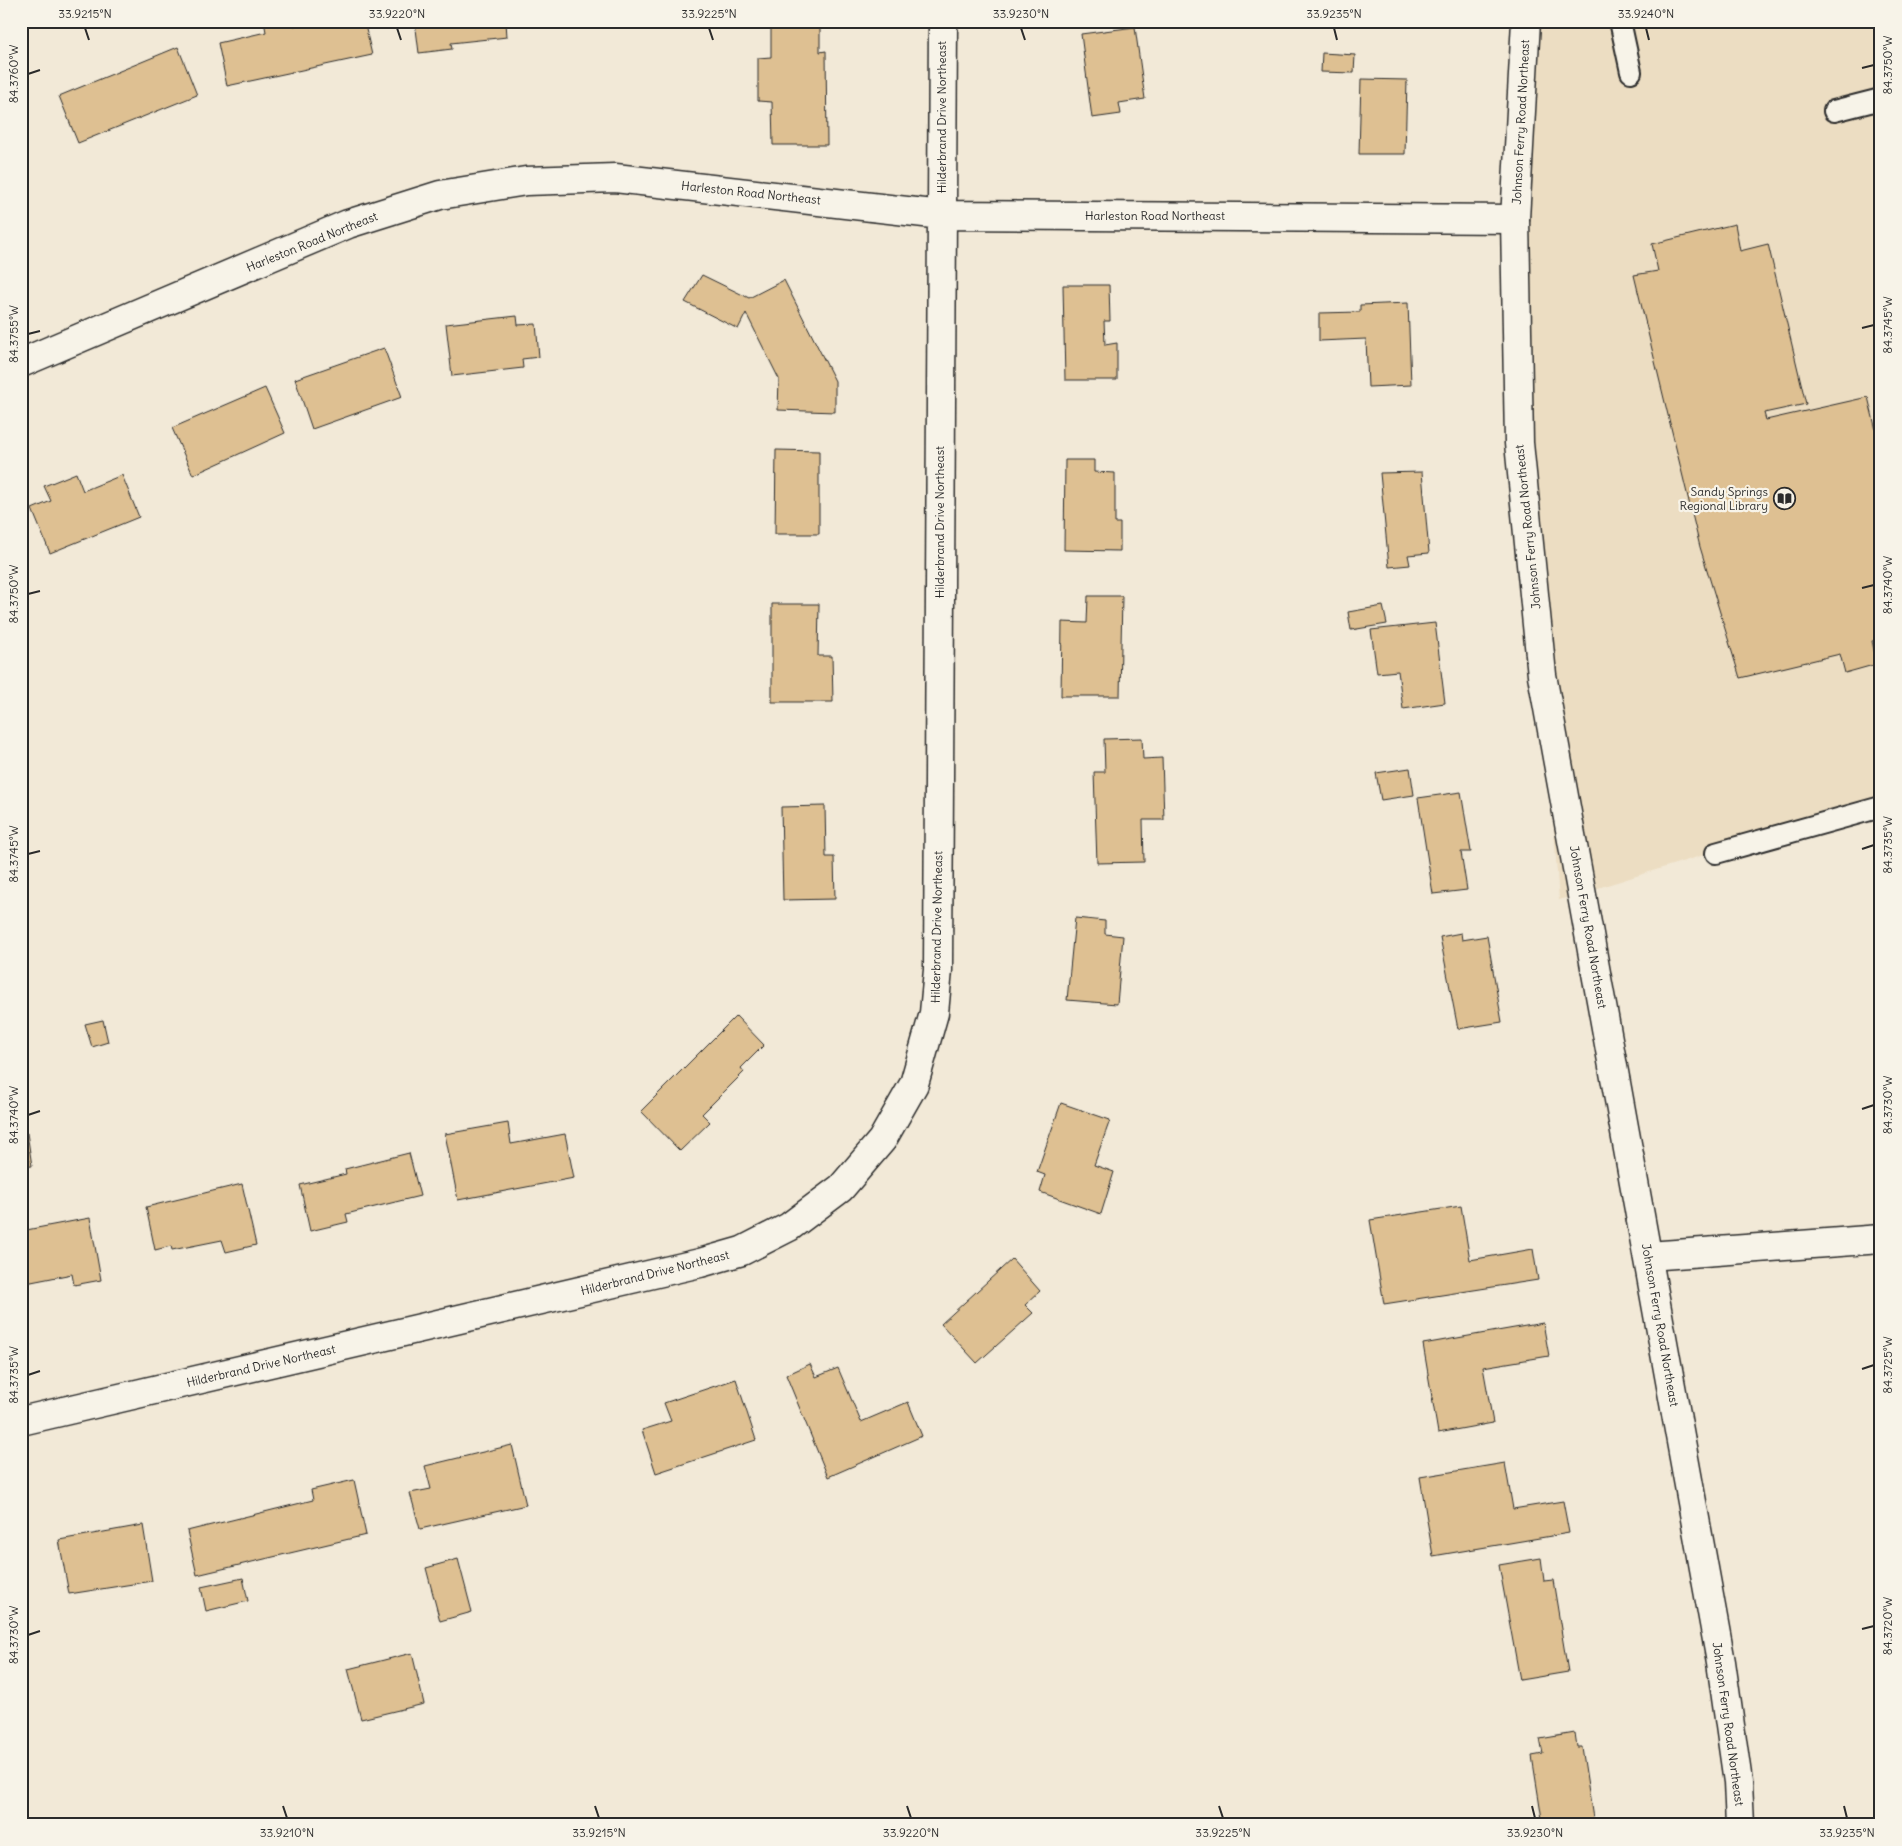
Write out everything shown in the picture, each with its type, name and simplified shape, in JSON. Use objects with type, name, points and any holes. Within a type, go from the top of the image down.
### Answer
[{"type":"street","name":"Hilderbrand Drive Northeast","points":[[21,1421],[700,1264],[742,1251],[789,1227],[841,1188],[882,1140],[914,1084],[934,1013],[938,970],[943,21]]},
{"type":"street","name":"Johnson Ferry Road Northeast","points":[[1526,21],[1515,219],[1519,443],[1542,676],[1721,1662],[1738,1782],[1740,1825]]},
{"type":"street","name":"Harleston Road Northeast","points":[[21,363],[348,224],[440,195],[516,182],[615,178],[942,215],[1515,219]]},
{"type":"street","points":[[1648,1256],[1881,1239]]},
{"type":"lane","points":[[1620,21],[1631,72]]},
{"type":"lane","points":[[1834,112],[1881,99]]},
{"type":"lane","points":[[1716,852],[1881,807]]},
{"type":"shaded area","points":[[1525,21],[1881,21],[1881,800],[1559,900],[1505,163]]},
{"type":"building","points":[[264,21],[294,21],[294,26],[315,21],[364,21],[372,55],[227,86],[218,43],[266,32]]},
{"type":"building","points":[[415,21],[515,21],[506,22],[507,37],[451,43],[452,49],[419,53]]},
{"type":"building","points":[[771,21],[820,21],[820,52],[826,51],[827,145],[773,145],[772,102],[758,101],[758,58],[771,57]]},
{"type":"building","points":[[1135,27],[1145,99],[1119,103],[1121,114],[1092,118],[1081,34]]},
{"type":"building","points":[[178,47],[197,95],[78,143],[59,96]]},
{"type":"building","points":[[1322,53],[1355,55],[1354,73],[1321,72]]},
{"type":"building","points":[[1361,79],[1407,80],[1405,154],[1359,154]]},
{"type":"building","name":"Sandy Springs Regional Library","points":[[1735,224],[1740,251],[1768,244],[1806,404],[1764,413],[1766,420],[1868,397],[1881,451],[1881,564],[1878,564],[1881,577],[1881,639],[1872,641],[1877,664],[1845,673],[1840,654],[1740,678],[1700,547],[1634,275],[1658,271],[1652,244]]},
{"type":"building","points":[[702,275],[749,298],[784,280],[835,381],[835,412],[778,410],[779,379],[746,313],[738,329],[685,302]]},
{"type":"building","points":[[1063,285],[1109,285],[1110,321],[1104,321],[1105,345],[1117,343],[1117,380],[1065,380]]},
{"type":"building","points":[[1408,303],[1411,385],[1368,387],[1366,339],[1319,341],[1319,313],[1360,312],[1360,305]]},
{"type":"building","points":[[517,316],[518,325],[536,324],[539,357],[522,359],[523,368],[452,376],[446,324]]},
{"type":"building","points":[[384,348],[402,397],[312,429],[295,379]]},
{"type":"building","points":[[265,388],[285,433],[193,475],[172,428]]},
{"type":"building","points":[[776,450],[819,451],[819,534],[775,534]]},
{"type":"building","points":[[1065,460],[1094,460],[1094,472],[1115,473],[1115,523],[1120,523],[1120,551],[1064,550]]},
{"type":"building","points":[[1422,472],[1429,553],[1408,555],[1410,565],[1389,567],[1380,473]]},
{"type":"building","points":[[76,473],[83,491],[122,475],[139,517],[50,553],[32,509],[51,501],[44,486]]},
{"type":"building","points":[[1088,596],[1122,596],[1120,696],[1061,696],[1062,622],[1087,623]]},
{"type":"building","points":[[772,604],[819,604],[818,656],[832,656],[833,702],[772,702]]},
{"type":"building","points":[[1383,606],[1387,624],[1351,630],[1348,612]]},
{"type":"building","points":[[1435,623],[1445,703],[1403,709],[1398,671],[1377,673],[1371,630]]},
{"type":"building","points":[[1142,738],[1143,759],[1162,758],[1164,820],[1143,820],[1144,862],[1097,863],[1094,772],[1105,772],[1104,739]]},
{"type":"building","points":[[1410,768],[1414,795],[1381,800],[1376,773]]},
{"type":"building","points":[[1461,792],[1471,852],[1461,852],[1467,890],[1433,894],[1418,798]]},
{"type":"building","points":[[825,806],[826,857],[834,857],[835,899],[783,900],[781,807]]},
{"type":"building","points":[[1075,918],[1105,921],[1105,934],[1123,936],[1117,1004],[1067,1000]]},
{"type":"building","points":[[1461,933],[1462,940],[1487,936],[1502,1022],[1458,1029],[1440,937]]},
{"type":"building","points":[[736,1016],[764,1045],[741,1068],[744,1072],[702,1114],[710,1122],[680,1151],[641,1111]]},
{"type":"building","points":[[103,1020],[108,1042],[92,1047],[85,1024]]},
{"type":"building","points":[[1061,1103],[1110,1120],[1094,1165],[1114,1172],[1101,1214],[1040,1192],[1045,1175],[1037,1172]]},
{"type":"building","points":[[508,1123],[511,1144],[565,1134],[574,1178],[458,1200],[445,1134]]},
{"type":"building","points":[[27,1133],[32,1166],[21,1167],[21,1134]]},
{"type":"building","points":[[409,1153],[420,1196],[346,1214],[348,1222],[310,1231],[300,1185],[346,1174],[345,1169]]},
{"type":"building","points":[[242,1184],[256,1245],[226,1252],[222,1240],[172,1250],[171,1246],[155,1250],[146,1207]]},
{"type":"building","points":[[1461,1206],[1470,1260],[1533,1249],[1538,1280],[1384,1304],[1370,1220]]},
{"type":"building","points":[[90,1218],[101,1280],[74,1285],[72,1274],[21,1284],[21,1231]]},
{"type":"building","points":[[1012,1259],[1040,1291],[1025,1305],[1033,1313],[977,1363],[941,1324]]},
{"type":"building","points":[[1543,1323],[1549,1356],[1483,1367],[1493,1423],[1438,1433],[1423,1344]]},
{"type":"building","points":[[810,1364],[816,1377],[838,1368],[861,1422],[908,1402],[922,1436],[828,1477],[786,1375]]},
{"type":"building","points":[[736,1379],[756,1440],[656,1473],[642,1430],[671,1421],[664,1403]]},
{"type":"building","points":[[512,1445],[526,1505],[420,1529],[410,1493],[431,1489],[425,1466]]},
{"type":"building","points":[[1505,1463],[1513,1509],[1563,1501],[1569,1533],[1433,1556],[1420,1477]]},
{"type":"building","points":[[354,1480],[366,1535],[197,1575],[187,1531],[313,1500],[311,1490]]},
{"type":"building","points":[[143,1525],[152,1581],[69,1594],[59,1540]]},
{"type":"building","points":[[1541,1558],[1544,1581],[1553,1580],[1568,1672],[1520,1680],[1499,1565]]},
{"type":"building","points":[[458,1559],[472,1612],[440,1621],[426,1568]]},
{"type":"building","points":[[243,1578],[248,1601],[206,1611],[201,1587]]},
{"type":"building","points":[[412,1653],[424,1704],[361,1719],[348,1669]]},
{"type":"building","points":[[1575,1733],[1577,1747],[1582,1747],[1594,1825],[1543,1825],[1532,1756],[1543,1754],[1540,1739]]},
{"type":"place","name":"Sandy Springs Regional Library","points":[[1784,499]]}]
